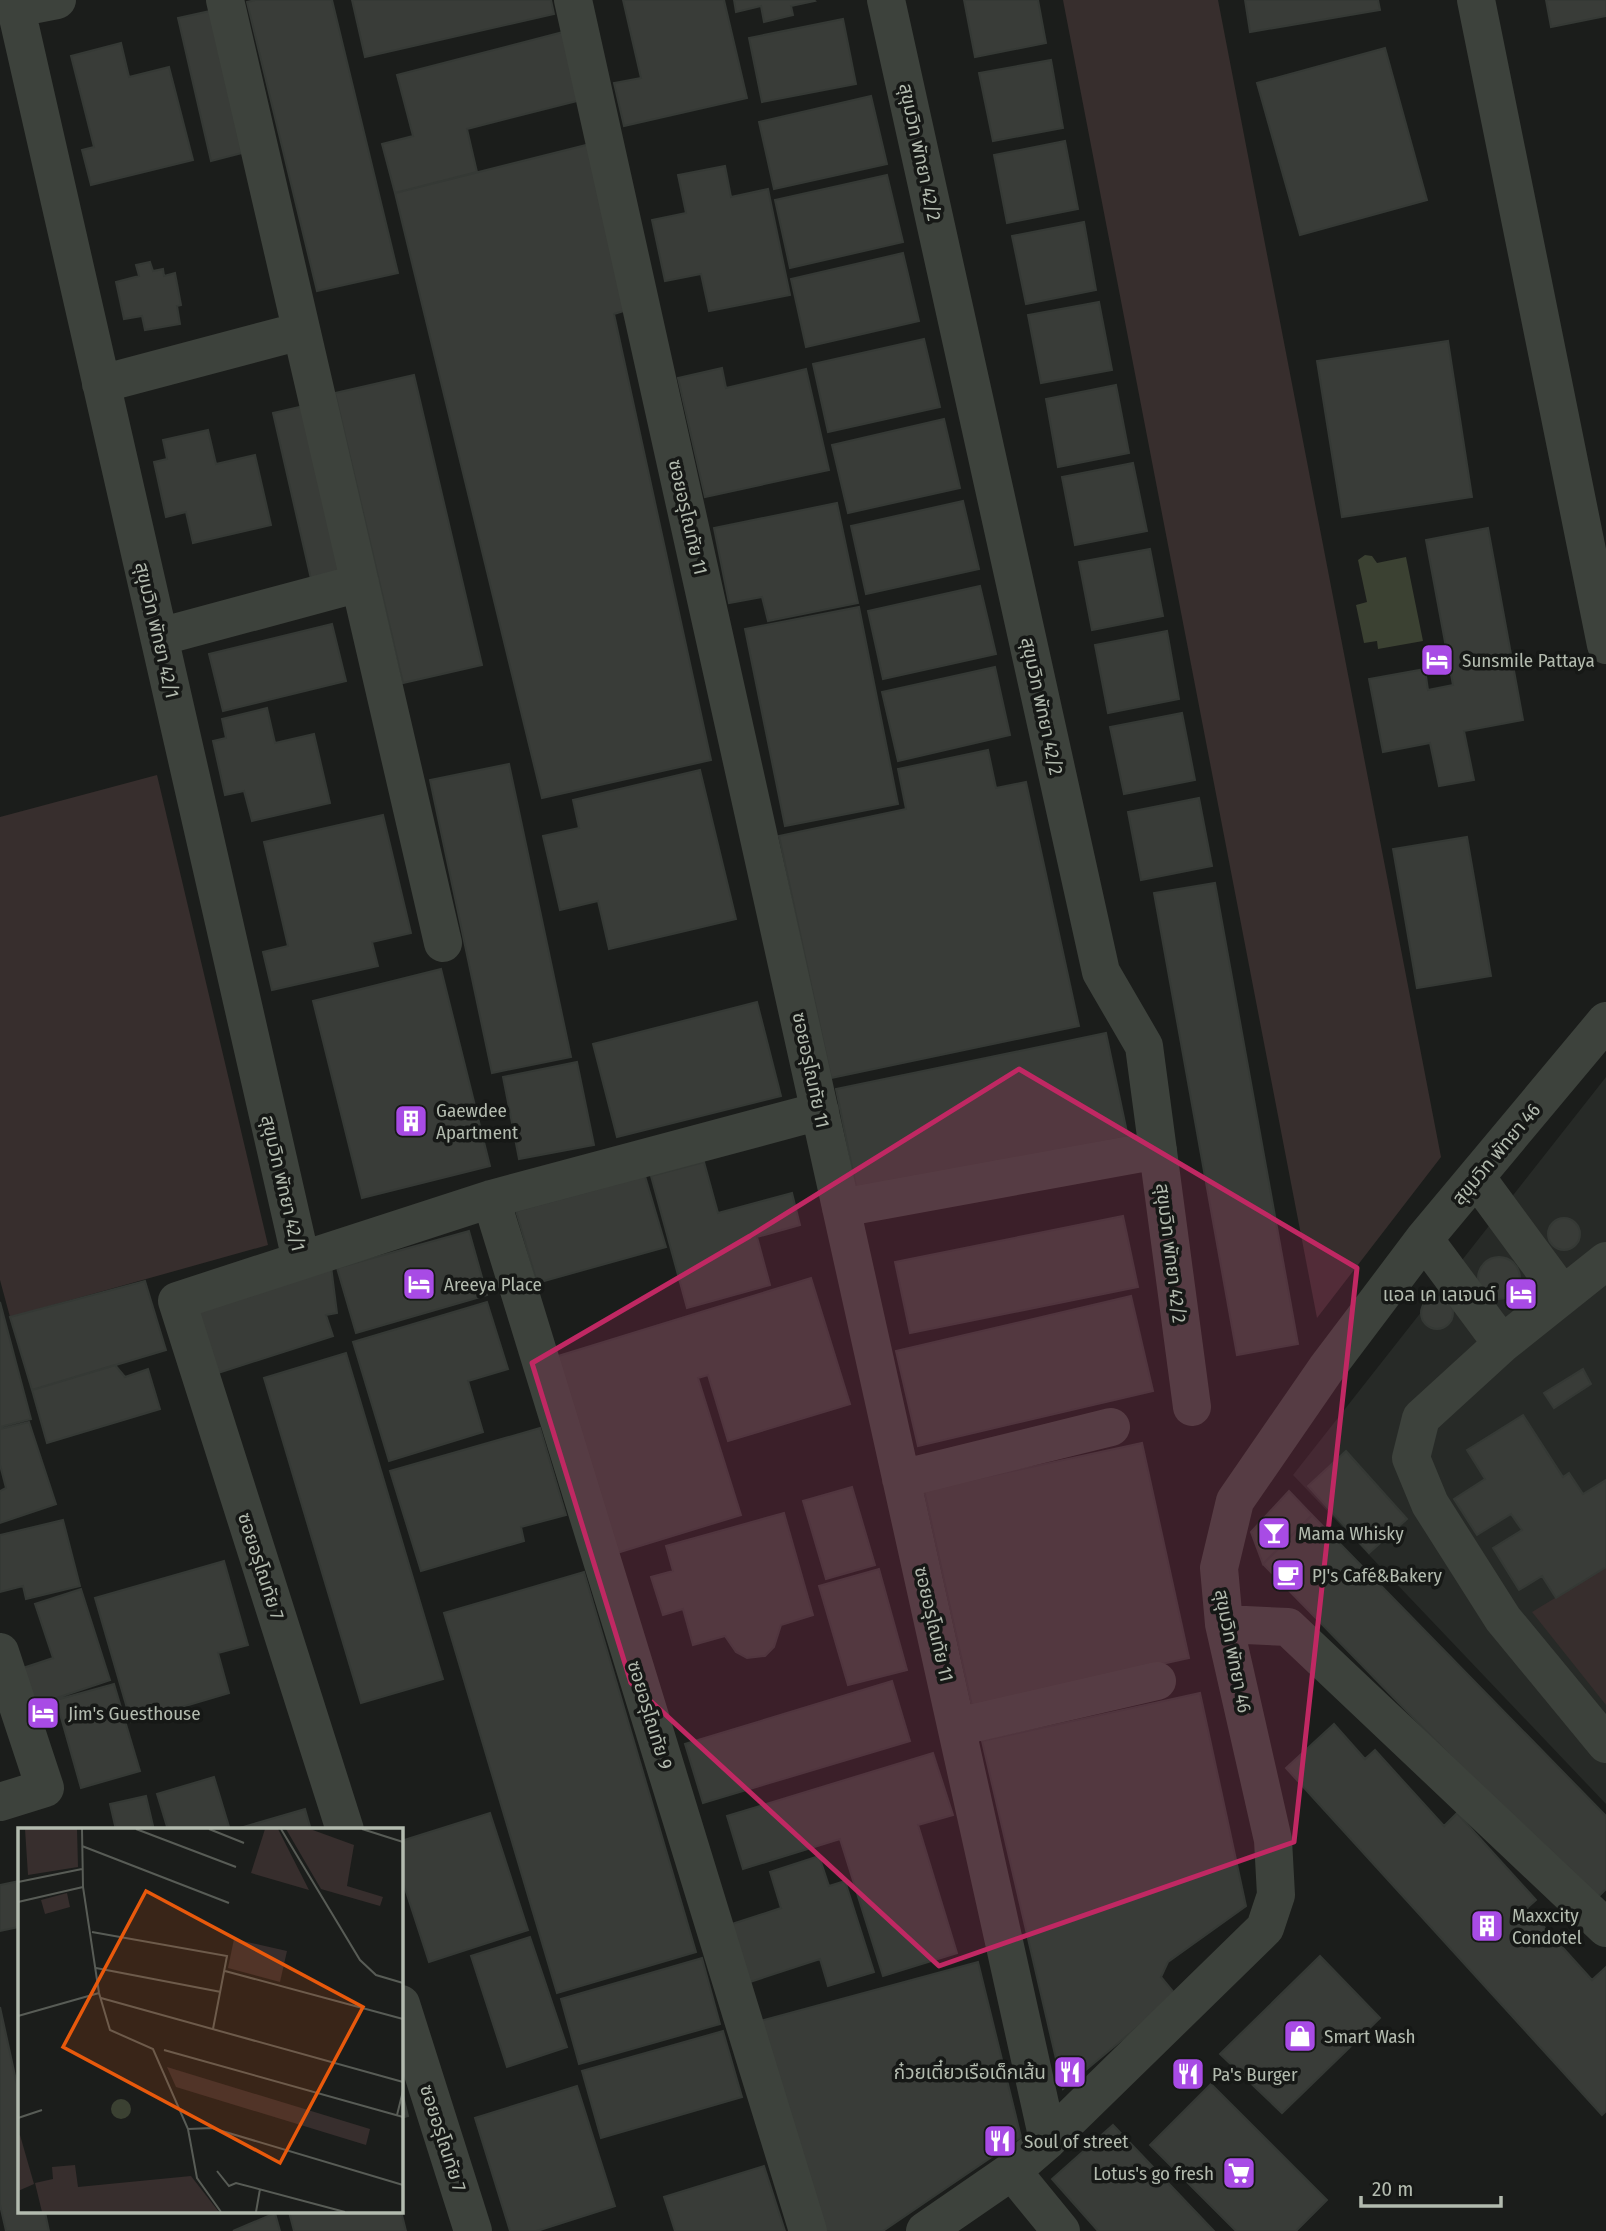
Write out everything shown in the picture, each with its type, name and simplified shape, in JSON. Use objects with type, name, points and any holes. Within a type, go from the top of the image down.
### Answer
[{"type":"street","points":[[15,4],[57,0]]},
{"type":"street","points":[[225,0],[443,943]]},
{"type":"street","name":"ซอยอรุโณทัย 11","points":[[573,0],[1048,2140]]},
{"type":"street","name":"สุขุมวิท พัทยา 42/2","points":[[886,0],[1101,972],[1144,1046],[1192,1407]]},
{"type":"street","points":[[1476,0],[1606,645]]},
{"type":"street","name":"สุขุมวิท พัทยา 42/1","points":[[15,4],[301,1260]]},
{"type":"street","points":[[101,384],[301,331]]},
{"type":"street","points":[[159,637],[360,583]]},
{"type":"street","name":"สุขุมวิท พัทยา 46","points":[[925,2231],[1012,2171],[1048,2140],[1265,1928],[1276,1895],[1273,1840],[1224,1624],[1219,1568],[1235,1501],[1326,1369],[1424,1239],[1606,1021]]},
{"type":"street","points":[[301,1260],[491,1199],[820,1111]]},
{"type":"street","points":[[841,1208],[1158,1150]]},
{"type":"street","points":[[1476,1177],[1562,1294]]},
{"type":"street","name":"ซอยอรุโณทัย 9","points":[[491,1199],[808,2231]]},
{"type":"street","points":[[1424,1239],[1502,1344]]},
{"type":"street","name":"ซอยอรุโณทัย 7","points":[[301,1260],[177,1301],[344,1828]]},
{"type":"street","points":[[1606,1261],[1502,1344],[1421,1418],[1411,1458],[1430,1504],[1503,1619],[1606,1744]]},
{"type":"street","points":[[901,1479],[1111,1427]]},
{"type":"street","points":[[1224,1624],[1288,1627],[1606,1928]]},
{"type":"street","points":[[0,1652],[45,1788],[0,1802]]},
{"type":"street","points":[[957,1727],[1157,1681]]},
{"type":"street","name":"ซอยอรุโณทัย 7","points":[[402,2007],[473,2231]]},
{"type":"street","points":[[1012,2171],[1061,2231]]},
{"type":"highlighted area","points":[[1019,1069],[1357,1268],[1294,1842],[939,1966],[631,1683],[532,1363],[750,1236]]},
{"type":"shaded area","points":[[1063,0],[1218,0],[1441,1157],[1317,1318]]},
{"type":"shaded area","points":[[1365,555],[1372,556],[1377,563],[1406,557],[1423,641],[1378,649],[1377,641],[1364,643],[1356,605],[1367,602],[1358,560]]},
{"type":"shaded area","points":[[157,775],[268,1245],[10,1317],[0,1280],[0,817]]},
{"type":"shaded area","name":"แอล เค เลเจนด์","points":[[1606,1077],[1606,1804],[1293,1475]]},
{"type":"shaded area","points":[[1606,1567],[1606,1705],[1532,1612]]},
{"type":"building","points":[[332,0],[398,273],[317,291],[247,2]]},
{"type":"building","points":[[352,0],[551,0],[554,14],[365,57]]},
{"type":"building","points":[[623,0],[724,0],[747,98],[624,126],[614,83],[641,78]]},
{"type":"building","points":[[734,0],[815,1],[791,6],[793,15],[764,22],[761,6],[736,12]]},
{"type":"building","points":[[964,0],[1038,0],[1046,43],[975,57]]},
{"type":"building","points":[[1245,0],[1378,0],[1380,10],[1250,32]]},
{"type":"building","points":[[1546,0],[1606,0],[1606,16],[1551,27]]},
{"type":"building","points":[[210,11],[242,153],[211,161],[178,18]]},
{"type":"building","points":[[843,19],[856,84],[762,102],[749,38]]},
{"type":"building","points":[[563,32],[581,100],[467,129],[477,172],[395,193],[382,144],[413,136],[397,75]]},
{"type":"building","points":[[121,43],[129,77],[169,67],[193,160],[91,185],[82,150],[94,147],[71,56]]},
{"type":"building","points":[[1385,48],[1427,200],[1300,235],[1257,83]]},
{"type":"building","points":[[1051,60],[1063,128],[993,141],[979,73]]},
{"type":"building","points":[[871,96],[887,164],[774,189],[759,122]]},
{"type":"building","points":[[1065,141],[1078,209],[1007,223],[994,155]]},
{"type":"building","points":[[590,144],[630,309],[614,314],[711,760],[542,798],[395,193]]},
{"type":"building","points":[[725,166],[731,197],[768,189],[790,295],[709,311],[701,274],[665,281],[652,220],[686,213],[678,175]]},
{"type":"building","points":[[887,175],[903,242],[790,268],[775,200]]},
{"type":"building","points":[[1084,222],[1096,290],[1026,304],[1012,236]]},
{"type":"building","points":[[903,253],[919,321],[806,347],[791,279]]},
{"type":"building","points":[[150,262],[153,271],[163,269],[164,276],[175,273],[181,305],[177,306],[180,324],[145,330],[142,316],[124,319],[116,282],[139,276],[136,265]]},
{"type":"building","points":[[1099,302],[1112,370],[1041,383],[1028,315]]},
{"type":"building","points":[[924,339],[940,407],[828,432],[813,364]]},
{"type":"building","points":[[1448,341],[1472,497],[1342,517],[1317,361]]},
{"type":"building","points":[[722,368],[726,388],[806,369],[829,470],[705,497],[678,378]]},
{"type":"building","points":[[414,375],[482,665],[403,683],[335,393]]},
{"type":"building","points":[[1116,385],[1129,453],[1058,467],[1046,399]]},
{"type":"building","points":[[304,406],[343,572],[311,579],[273,413]]},
{"type":"building","points":[[944,419],[960,488],[848,513],[832,445]]},
{"type":"building","points":[[208,430],[216,464],[255,455],[271,525],[193,543],[186,512],[166,517],[154,462],[167,459],[163,440]]},
{"type":"building","points":[[1133,463],[1147,531],[1075,545],[1062,477]]},
{"type":"building","points":[[963,501],[979,569],[866,594],[851,526]]},
{"type":"building","points":[[837,503],[858,603],[768,621],[762,597],[729,603],[714,528]]},
{"type":"building","points":[[1488,528],[1523,720],[1464,731],[1474,780],[1439,786],[1430,743],[1383,752],[1369,679],[1425,669],[1428,690],[1453,685],[1426,540]]},
{"type":"building","points":[[1150,549],[1163,616],[1092,630],[1079,562]]},
{"type":"building","points":[[980,586],[996,654],[883,679],[868,611]]},
{"type":"building","points":[[859,607],[898,804],[785,826],[745,629]]},
{"type":"building","points":[[332,624],[346,681],[223,711],[209,654]]},
{"type":"building","points":[[1167,631],[1179,699],[1108,713],[1095,645]]},
{"type":"building","points":[[995,667],[1010,735],[898,761],[882,692]]},
{"type":"building","points":[[267,708],[275,743],[314,734],[330,803],[252,821],[244,791],[225,795],[213,741],[226,738],[222,719]]},
{"type":"building","points":[[1182,713],[1195,780],[1124,794],[1110,727]]},
{"type":"building","points":[[988,750],[996,788],[1026,782],[1079,1026],[831,1078],[779,836],[906,809],[898,769]]},
{"type":"building","points":[[509,764],[571,1057],[492,1073],[430,780]]},
{"type":"building","points":[[700,770],[736,919],[609,949],[598,901],[560,910],[543,836],[579,828],[573,800]]},
{"type":"building","points":[[1199,798],[1212,866],[1141,880],[1128,812]]},
{"type":"building","points":[[383,815],[411,933],[372,942],[378,966],[272,990],[263,952],[288,946],[264,842]]},
{"type":"building","points":[[1467,837],[1491,976],[1417,988],[1393,849]]},
{"type":"building","points":[[1215,883],[1298,1344],[1237,1355],[1154,893]]},
{"type":"building","name":"Gaewdee Apartment","points":[[441,969],[490,1166],[362,1198],[313,1001]]},
{"type":"building","points":[[757,1002],[781,1096],[617,1137],[593,1044]]},
{"type":"building","points":[[1106,1033],[1128,1137],[857,1192],[836,1089]]},
{"type":"building","points":[[577,1062],[594,1145],[519,1159],[503,1077]]},
{"type":"building","points":[[704,1162],[718,1213],[792,1193],[800,1225],[757,1237],[770,1285],[687,1308],[651,1176]]},
{"type":"building","points":[[645,1176],[666,1247],[537,1283],[516,1211]]},
{"type":"building","points":[[1123,1216],[1138,1287],[910,1333],[895,1262]]},
{"type":"building","points":[[1564,1218],[1575,1223],[1580,1234],[1575,1245],[1564,1250],[1553,1245],[1548,1234],[1553,1223]]},
{"type":"building","points":[[469,1231],[487,1295],[356,1333],[337,1268]]},
{"type":"building","points":[[1499,1257],[1514,1263],[1520,1278],[1514,1293],[1499,1299],[1484,1293],[1478,1278],[1484,1263]]},
{"type":"building","points":[[331,1266],[337,1313],[326,1315],[333,1336],[215,1374],[196,1310]]},
{"type":"building","points":[[811,1278],[850,1404],[728,1441],[708,1375],[698,1378],[741,1515],[617,1553],[555,1357]]},
{"type":"building","points":[[145,1281],[166,1350],[32,1390],[10,1317]]},
{"type":"building","points":[[1131,1296],[1153,1391],[918,1446],[896,1351]]},
{"type":"building","points":[[1437,1297],[1448,1302],[1453,1313],[1448,1324],[1437,1329],[1426,1324],[1421,1313],[1426,1302]]},
{"type":"building","points":[[0,1302],[31,1419],[0,1427]]},
{"type":"building","points":[[487,1302],[508,1369],[468,1381],[483,1432],[389,1461],[353,1342]]},
{"type":"building","points":[[346,1353],[443,1679],[361,1703],[264,1378]]},
{"type":"building","points":[[115,1365],[125,1377],[148,1369],[160,1409],[47,1443],[32,1390]]},
{"type":"building","points":[[1583,1369],[1591,1384],[1554,1408],[1544,1393]]},
{"type":"building","points":[[1523,1415],[1563,1477],[1569,1473],[1583,1494],[1606,1480],[1606,1567],[1556,1598],[1542,1576],[1519,1590],[1493,1548],[1522,1530],[1511,1514],[1477,1535],[1454,1499],[1485,1479],[1467,1450]]},
{"type":"building","points":[[29,1422],[56,1504],[0,1523],[0,1491],[6,1488],[0,1465],[0,1429]]},
{"type":"building","points":[[540,1428],[566,1515],[521,1527],[524,1541],[421,1571],[390,1471]]},
{"type":"building","points":[[1142,1443],[1189,1658],[972,1706],[924,1490]]},
{"type":"building","points":[[1346,1451],[1407,1519],[1369,1553],[1308,1486]]},
{"type":"building","points":[[852,1487],[875,1565],[826,1579],[803,1501]]},
{"type":"building","points":[[1289,1491],[1312,1515],[1263,1564],[1251,1532]]},
{"type":"building","points":[[784,1513],[813,1615],[781,1625],[774,1647],[765,1656],[747,1658],[736,1652],[725,1636],[693,1645],[683,1609],[663,1615],[651,1577],[673,1571],[666,1546]]},
{"type":"building","points":[[1312,1515],[1606,1816],[1606,1889],[1593,1902],[1263,1564]]},
{"type":"building","points":[[63,1520],[80,1586],[26,1599],[23,1586],[0,1592],[0,1535]]},
{"type":"building","points":[[224,1561],[248,1645],[218,1653],[229,1693],[131,1722],[95,1598]]},
{"type":"building","points":[[879,1569],[907,1670],[848,1685],[819,1586]]},
{"type":"building","points":[[584,1572],[696,1952],[557,1993],[444,1613]]},
{"type":"building","points":[[81,1589],[110,1680],[30,1707],[17,1670],[53,1658],[35,1604]]},
{"type":"building","points":[[892,1681],[910,1741],[703,1803],[685,1744]]},
{"type":"building","points":[[114,1684],[140,1771],[81,1788],[56,1700]]},
{"type":"building","points":[[1200,1693],[1246,1906],[1168,1962],[1161,1977],[1176,1995],[1063,2089],[982,1741]]},
{"type":"building","name":"Maxxcity Condotel","points":[[1334,1724],[1365,1759],[1375,1750],[1444,1826],[1457,1813],[1536,1900],[1527,1908],[1592,1980],[1606,1967],[1606,2111],[1602,2115],[1286,1768]]},
{"type":"building","points":[[933,1753],[953,1815],[918,1825],[957,1953],[883,1976],[840,1839],[743,1869],[727,1816]]},
{"type":"building","points":[[214,1777],[229,1828],[167,1828],[157,1794]]},
{"type":"building","points":[[146,1796],[154,1828],[116,1828],[110,1804]]},
{"type":"building","points":[[305,1809],[310,1828],[240,1828]]},
{"type":"building","points":[[490,1813],[528,1930],[429,1962],[402,1879],[402,1841]]},
{"type":"building","points":[[819,1856],[829,1886],[845,1881],[874,1972],[828,1986],[820,1959],[747,1983],[729,1925],[781,1908],[770,1872]]},
{"type":"building","points":[[18,1881],[18,1927],[0,1931],[0,1885]]},
{"type":"building","points":[[530,1937],[567,2047],[507,2067],[471,1956]]},
{"type":"building","name":"Smart Wash","points":[[1320,1956],[1380,2018],[1282,2113],[1220,2054]]},
{"type":"building","points":[[702,1958],[720,2024],[579,2064],[561,1999]]},
{"type":"building","points":[[978,1962],[1021,2137],[883,2231],[824,2231],[760,2021]]},
{"type":"building","points":[[0,2007],[18,2089],[18,2214],[45,2214],[49,2231],[6,2231],[0,2205]]},
{"type":"building","points":[[723,2031],[742,2097],[601,2138],[582,2071]]},
{"type":"building","name":"Lotus's go fresh","points":[[1211,2084],[1327,2200],[1296,2231],[1236,2231],[1150,2145]]},
{"type":"building","points":[[577,2086],[615,2206],[537,2231],[510,2231],[475,2118]]},
{"type":"building","points":[[402,2092],[408,2116],[402,2118]]},
{"type":"building","points":[[1113,2125],[1214,2231],[1098,2231],[1052,2179]]},
{"type":"building","points":[[764,2166],[785,2231],[675,2231],[664,2197]]},
{"type":"building","points":[[275,2214],[280,2231],[233,2231]]},
{"type":"building","points":[[290,2214],[402,2214],[406,2231],[294,2231]]},
{"type":"place","name":"Sunsmile Pattaya","points":[[1437,660]]},
{"type":"place","name":"Gaewdee Apartment","points":[[411,1121]]},
{"type":"place","name":"Areeya Place","points":[[419,1284]]},
{"type":"place","name":"แอล เค เลเจนด์","points":[[1521,1294]]},
{"type":"place","name":"Mama Whisky","points":[[1274,1533]]},
{"type":"place","name":"PJ's Café&Bakery","points":[[1288,1575]]},
{"type":"place","name":"Jim's Guesthouse","points":[[43,1713]]},
{"type":"place","name":"Maxxcity Condotel","points":[[1487,1926]]},
{"type":"place","name":"Smart Wash","points":[[1300,2036]]},
{"type":"place","name":"ก๋วยเตี๋ยวเรือเด็กเส้น","points":[[1070,2072]]},
{"type":"place","name":"Pa's Burger","points":[[1188,2074]]},
{"type":"place","name":"Soul of street","points":[[1000,2141]]},
{"type":"place","name":"Lotus's go fresh","points":[[1239,2173]]}]
